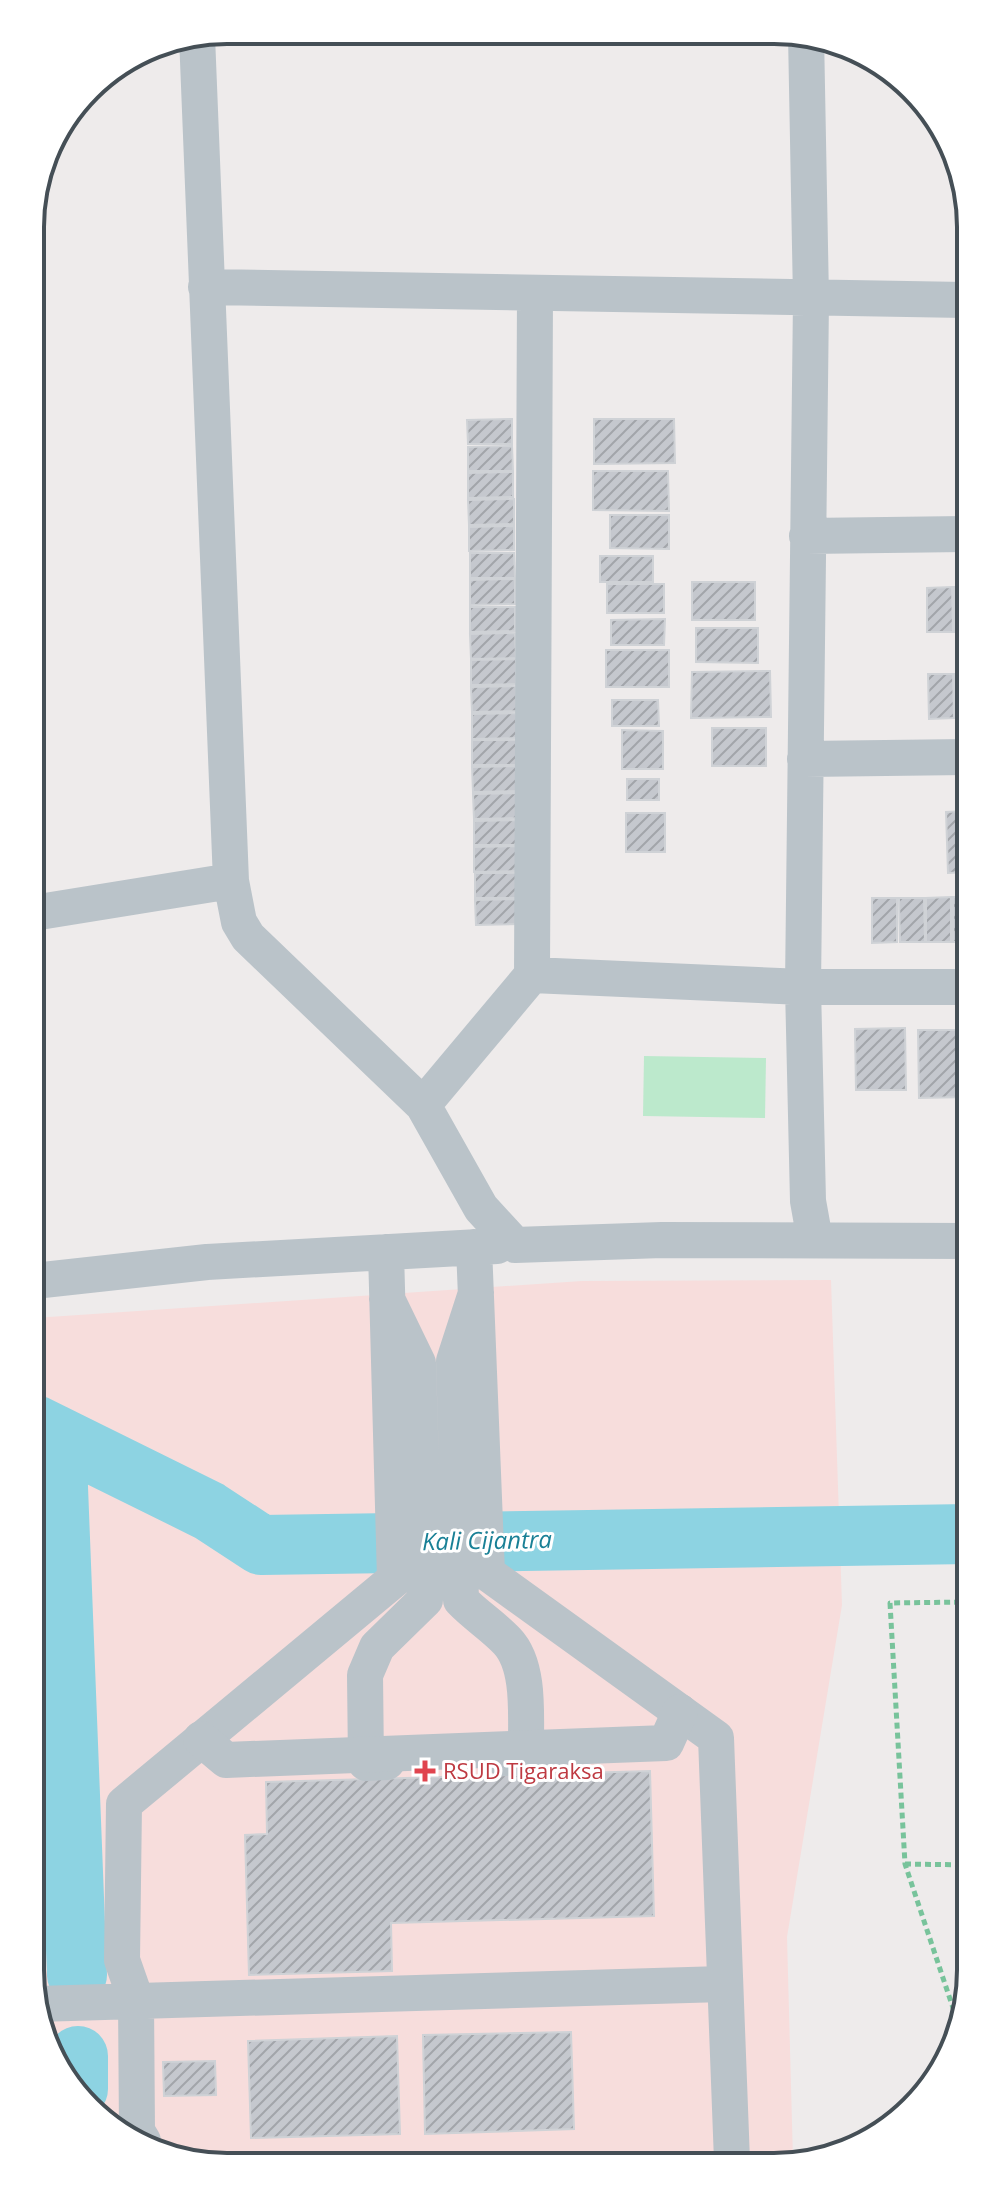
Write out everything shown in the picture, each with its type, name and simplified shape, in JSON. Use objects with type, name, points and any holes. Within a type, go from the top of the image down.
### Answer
[{"type":"street","points":[[197,47],[231,881],[239,922],[253,943],[423,1105],[481,1208],[515,1245]]},
{"type":"street","points":[[806,47],[811,299],[803,987],[808,1201],[815,1240]]},
{"type":"street","points":[[206,287],[957,300]]},
{"type":"street","points":[[423,1105],[532,975],[535,294]]},
{"type":"street","points":[[807,536],[957,534]]},
{"type":"street","points":[[805,759],[957,757]]},
{"type":"street","points":[[44,911],[231,881]]},
{"type":"street","points":[[532,975],[803,987],[957,987]]},
{"type":"street","points":[[44,1280],[207,1262],[515,1245],[957,1241]]},
{"type":"street","points":[[474,1247],[487,1573],[716,1738],[732,2153]]},
{"type":"street","points":[[137,2130],[136,2000],[122,1960],[124,1804],[395,1579],[386,1252]]},
{"type":"street","points":[[387,1299],[418,1363],[425,1600],[377,1647],[365,1675],[366,1763],[526,1757],[522,1670],[509,1642],[481,1622],[461,1600],[454,1361],[476,1293]]},
{"type":"street","points":[[201,1739],[226,1760],[666,1743],[680,1712]]},
{"type":"street","points":[[48,2004],[723,1984]]},
{"type":"path","points":[[953,2007],[905,1864],[890,1603],[957,1602]]},
{"type":"path","points":[[905,1864],[957,1865]]},
{"type":"shaded area","name":"RSUD Tigaraksa","points":[[831,1280],[842,1605],[787,1937],[793,2151],[215,2153],[168,2143],[135,2129],[97,2100],[68,2062],[50,2018],[46,1994],[44,1317],[582,1281]]},
{"type":"green space","points":[[644,1056],[766,1058],[765,1118],[643,1116]]},
{"type":"building","points":[[512,419],[512,444],[468,444],[467,420]]},
{"type":"building","points":[[594,419],[674,419],[675,463],[594,464]]},
{"type":"building","points":[[512,446],[513,471],[468,471],[468,447]]},
{"type":"building","points":[[593,471],[668,471],[669,511],[593,510]]},
{"type":"building","points":[[513,472],[513,497],[468,498],[468,473]]},
{"type":"building","points":[[514,499],[514,524],[469,525],[468,500]]},
{"type":"building","points":[[610,515],[669,515],[669,549],[610,548]]},
{"type":"building","points":[[514,526],[514,550],[469,551],[469,527]]},
{"type":"building","points":[[470,553],[514,553],[515,578],[470,578]]},
{"type":"building","points":[[600,556],[653,556],[653,582],[600,582]]},
{"type":"building","points":[[515,579],[515,604],[470,605],[470,580]]},
{"type":"building","points":[[692,582],[755,582],[755,620],[692,620]]},
{"type":"building","points":[[607,584],[664,584],[664,613],[607,613]]},
{"type":"building","points":[[952,587],[953,632],[927,632],[927,588]]},
{"type":"building","points":[[954,587],[957,587],[957,632]]},
{"type":"building","points":[[470,607],[515,607],[515,631],[470,632]]},
{"type":"building","points":[[665,619],[664,645],[611,645],[611,620]]},
{"type":"building","points":[[696,628],[758,628],[758,663],[696,662]]},
{"type":"building","points":[[515,633],[516,658],[471,659],[470,634]]},
{"type":"building","points":[[606,650],[669,650],[669,687],[606,687]]},
{"type":"building","points":[[516,659],[516,684],[471,685],[471,660]]},
{"type":"building","points":[[770,671],[771,717],[691,718],[692,672]]},
{"type":"building","points":[[928,674],[953,674],[954,718],[929,719]]},
{"type":"building","points":[[955,674],[957,674],[957,718]]},
{"type":"building","points":[[516,686],[517,711],[472,712],[471,687]]},
{"type":"building","points":[[612,700],[658,700],[659,726],[612,726]]},
{"type":"building","points":[[516,713],[517,738],[472,739],[472,714]]},
{"type":"building","points":[[712,728],[766,728],[766,766],[712,766]]},
{"type":"building","points":[[622,730],[663,731],[663,769],[622,769]]},
{"type":"building","points":[[472,740],[517,740],[518,765],[472,765]]},
{"type":"building","points":[[518,766],[518,791],[473,792],[472,767]]},
{"type":"building","points":[[627,779],[659,779],[659,800],[627,800]]},
{"type":"building","points":[[518,793],[518,818],[474,819],[473,794]]},
{"type":"building","points":[[957,811],[957,873],[948,873],[946,812]]},
{"type":"building","points":[[626,813],[665,813],[665,852],[626,852]]},
{"type":"building","points":[[518,820],[519,845],[474,845],[474,821]]},
{"type":"building","points":[[519,846],[520,871],[474,872],[474,847]]},
{"type":"building","points":[[475,873],[520,873],[520,898],[475,898]]},
{"type":"building","points":[[951,897],[951,942],[926,942],[926,898]]},
{"type":"building","points":[[953,897],[957,897],[957,942],[953,942]]},
{"type":"building","points":[[872,898],[897,898],[897,942],[872,943]]},
{"type":"building","points":[[899,898],[924,898],[925,942],[900,942]]},
{"type":"building","points":[[520,899],[520,924],[476,925],[475,900]]},
{"type":"building","points":[[905,1028],[906,1090],[856,1090],[855,1029]]},
{"type":"building","points":[[918,1030],[957,1030],[957,1097],[919,1098]]},
{"type":"building","points":[[650,1771],[654,1916],[391,1923],[392,1971],[249,1975],[245,1835],[267,1834],[266,1782]]},
{"type":"building","points":[[571,2032],[574,2129],[425,2134],[423,2035]]},
{"type":"building","points":[[397,2036],[400,2134],[251,2138],[248,2041]]},
{"type":"building","points":[[215,2061],[216,2095],[164,2096],[163,2062]]},
{"type":"waterway","name":"Kali Cijantra","points":[[44,1429],[209,1511],[261,1545],[957,1534]]},
{"type":"waterway","points":[[56,1436],[77,1975]]},
{"type":"waterway","points":[[78,2056],[78,2076]]},
{"type":"place","name":"RSUD Tigaraksa","points":[[425,1771]]}]
